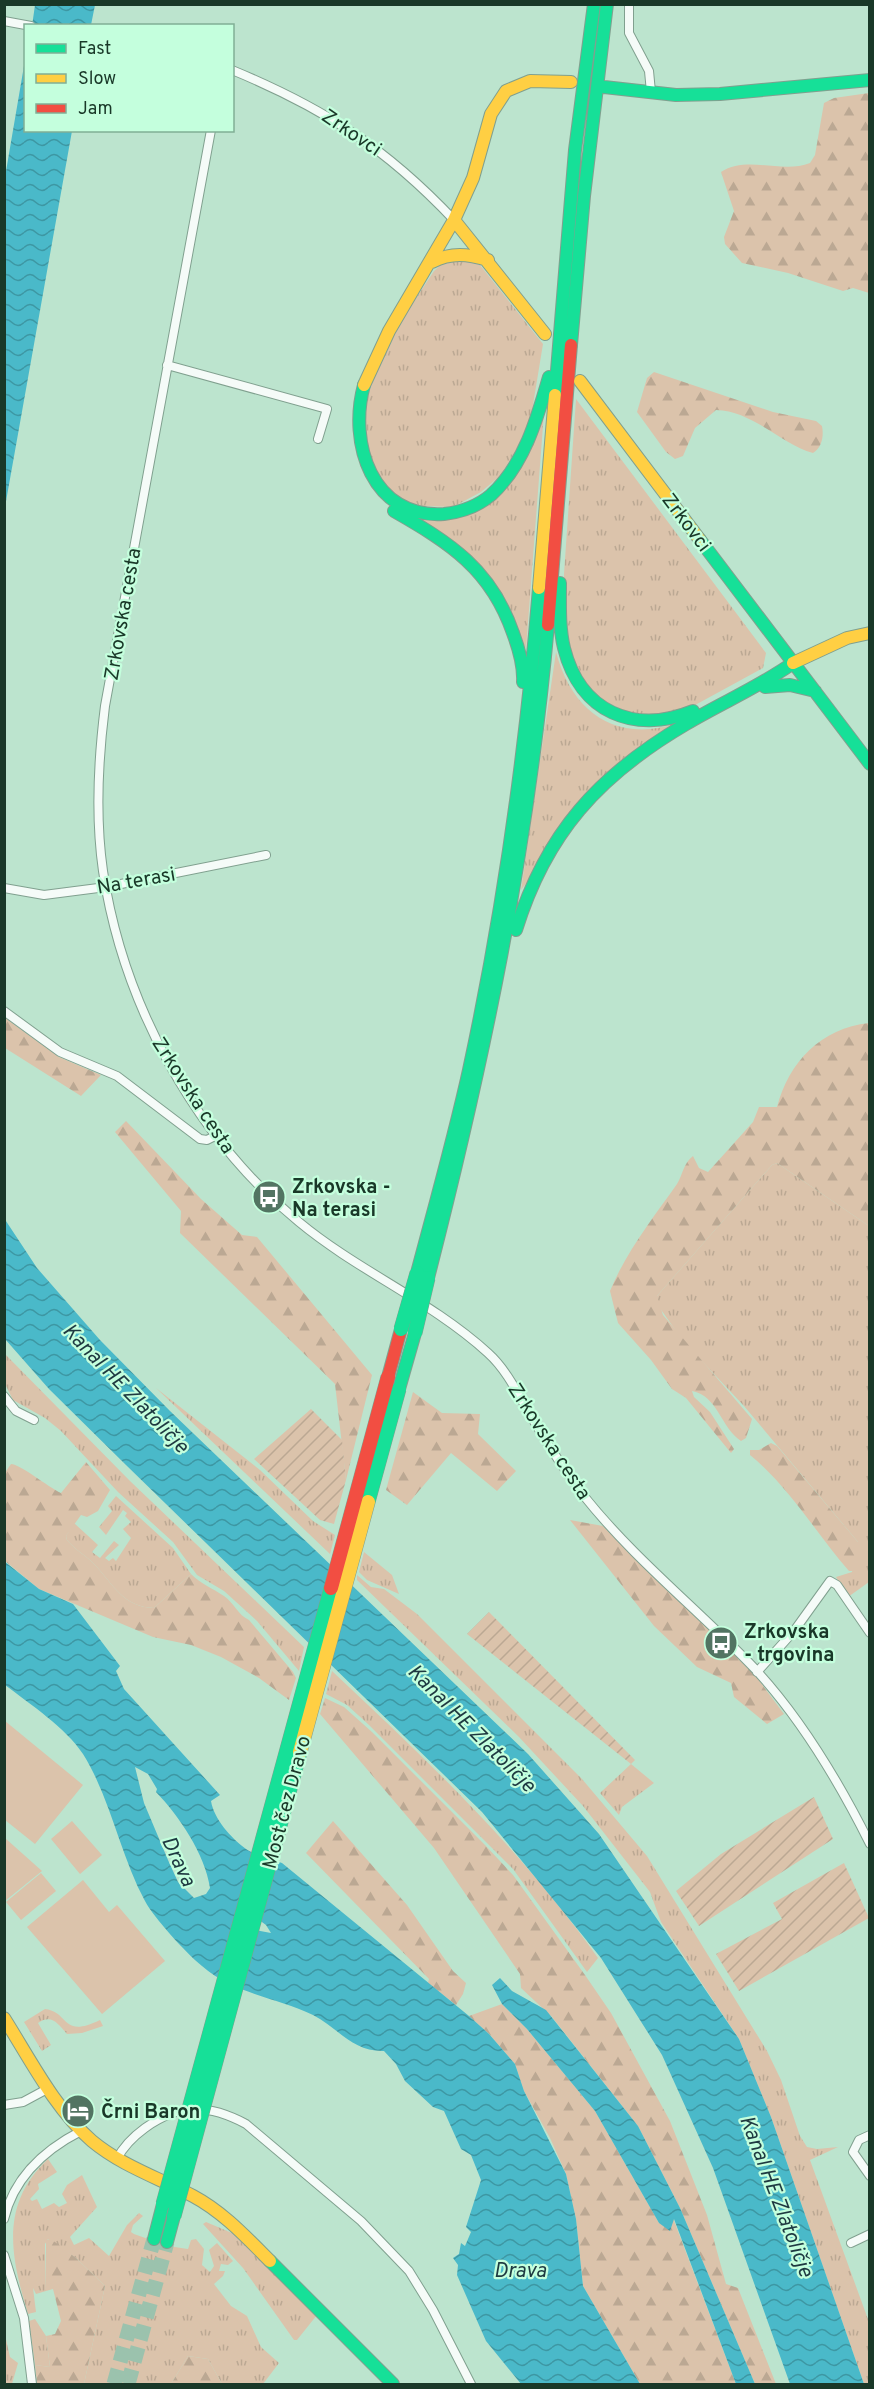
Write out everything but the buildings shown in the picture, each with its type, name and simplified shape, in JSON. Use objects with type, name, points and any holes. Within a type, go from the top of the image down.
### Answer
[{"type":"main road","points":[[408,1331],[476,1038],[526,720],[562,324],[575,150],[594,4]]},
{"type":"main road","points":[[422,1275],[469,1116],[510,917],[532,773],[553,561],[588,148],[607,4]]},
{"type":"main road","points":[[562,324],[554,329],[550,373],[537,418],[516,466],[490,496],[461,512],[423,513],[402,507],[379,489],[366,467],[358,422],[367,375],[381,345],[432,262],[454,220],[473,180],[488,119],[498,99],[517,85],[530,80],[542,78],[571,82]]},
{"type":"main road","points":[[604,87],[676,94],[748,93],[870,80]]},
{"type":"main road","points":[[454,220],[438,235],[374,342],[351,399],[348,423],[350,439],[355,461],[374,496],[386,507],[431,532],[465,555],[493,587],[511,622],[525,671],[520,710],[526,720]]},
{"type":"main road","name":"Zrkovci","points":[[454,220],[488,260],[544,334]]},
{"type":"main road","points":[[432,262],[444,254],[453,253],[470,254],[488,260]]},
{"type":"main road","name":"Zrkovci","points":[[580,381],[870,764]]},
{"type":"main road","points":[[553,561],[560,573],[564,645],[574,674],[580,686],[598,704],[623,718],[651,724],[676,719],[771,666],[793,663]]},
{"type":"main road","points":[[492,999],[500,993],[518,920],[533,880],[584,801],[627,762],[684,725],[793,663],[847,638],[870,633]]},
{"type":"main road","points":[[756,686],[767,687],[783,683],[815,691]]},
{"type":"main road","name":"Most čez Dravo","points":[[408,1331],[399,1389],[174,2216],[160,2240],[163,2204],[388,1377],[408,1331]]},
{"type":"main road","points":[[4,2018],[49,2088],[81,2131],[117,2159],[195,2197],[230,2221],[393,2385]]},
{"type":"street","points":[[629,4],[629,33],[649,71],[651,92]]},
{"type":"street","points":[[4,21],[24,24]]},
{"type":"street","name":"Zrkovci","points":[[234,71],[308,104],[366,140],[397,164],[454,220]]},
{"type":"street","name":"Zrkovska cesta","points":[[211,132],[105,706],[99,756],[98,801],[106,887],[121,948],[142,1009],[176,1074],[232,1156],[296,1220],[348,1260],[450,1322],[493,1357],[557,1458],[603,1518],[757,1672],[841,1786],[870,1844]]},
{"type":"street","points":[[167,365],[327,409],[318,439]]},
{"type":"street","name":"Na terasi","points":[[4,888],[44,895],[106,887],[266,855]]},
{"type":"street","points":[[4,1011],[60,1052],[117,1076],[200,1139],[207,1140],[217,1135]]},
{"type":"street","points":[[4,1396],[16,1411],[34,1420]]},
{"type":"street","points":[[757,1672],[794,1631],[820,1590],[830,1581],[837,1585],[870,1633]]},
{"type":"street","points":[[4,2105],[23,2102],[49,2088]]},
{"type":"street","points":[[117,2159],[139,2132],[172,2111],[195,2108],[225,2113],[246,2124],[361,2221],[409,2271],[433,2310],[471,2385]]},
{"type":"street","points":[[4,2219],[9,2202],[25,2173],[54,2147],[81,2131]]},
{"type":"street","points":[[870,2135],[859,2140],[853,2152],[870,2176]]},
{"type":"street","points":[[851,2243],[870,2234]]},
{"type":"street","points":[[4,2255],[24,2318],[32,2385]]},
{"type":"green space","points":[[869,93],[869,293],[853,288],[843,291],[788,273],[742,263],[725,244],[724,237],[734,211],[721,172],[742,165],[788,167],[810,163],[815,155],[824,103],[834,98]]},
{"type":"green space","points":[[469,259],[480,265],[543,344],[531,417],[516,450],[500,476],[481,492],[453,507],[422,506],[398,499],[383,485],[365,443],[363,414],[381,351],[434,271],[446,260]]},
{"type":"green space","points":[[654,372],[773,412],[816,421],[822,426],[820,445],[813,453],[801,449],[742,416],[716,410],[695,428],[683,456],[675,459],[666,452],[637,412],[647,378]]},
{"type":"green space","points":[[576,399],[766,653],[763,668],[686,710],[645,721],[593,695],[572,659],[564,609],[564,574]]},
{"type":"green space","points":[[544,413],[526,649],[511,611],[417,518],[492,502]]},
{"type":"green space","points":[[556,652],[563,673],[573,691],[585,706],[600,718],[616,726],[635,729],[656,728],[678,723],[622,760],[521,890]]},
{"type":"green space","points":[[4,1017],[59,1057],[101,1075],[81,1096],[5,1048]]},
{"type":"green space","points":[[869,1023],[869,1226],[777,1163],[772,1165],[657,1296],[663,1315],[752,1419],[746,1438],[741,1441],[708,1399],[692,1391],[694,1397],[710,1412],[734,1449],[731,1453],[686,1398],[672,1389],[651,1360],[618,1323],[610,1291],[632,1249],[677,1184],[690,1159],[693,1156],[699,1168],[708,1172],[753,1122],[759,1107],[777,1107],[790,1076],[810,1050],[836,1032]]},
{"type":"green space","points":[[126,1121],[201,1199],[242,1235],[257,1237],[372,1375],[346,1480],[335,1384],[180,1233],[181,1211],[115,1132]]},
{"type":"green space","points":[[777,1163],[869,1226],[869,1582],[848,1597],[836,1577],[852,1572],[858,1542],[744,1406],[683,1341],[657,1304],[657,1296],[772,1165]]},
{"type":"green space","points":[[5,1354],[130,1481],[304,1647],[299,1671],[257,1621],[224,1591],[197,1575],[173,1542],[118,1492],[61,1431],[45,1418],[13,1400],[5,1384]]},
{"type":"green space","points":[[156,1388],[260,1470],[313,1521],[335,1535],[330,1554]]},
{"type":"green space","points":[[413,1392],[442,1413],[480,1414],[478,1434],[516,1471],[497,1491],[451,1453],[407,1505],[386,1490]]},
{"type":"green space","points":[[311,1409],[342,1440],[346,1480],[334,1524],[320,1520],[254,1459]]},
{"type":"green space","points":[[771,1443],[777,1446],[858,1542],[865,1554],[861,1568],[857,1571],[849,1571],[790,1496],[750,1455],[750,1450],[759,1450]]},
{"type":"green space","points":[[86,1462],[110,1490],[98,1511],[87,1517],[81,1515],[66,1536],[67,1540],[92,1562],[126,1599],[134,1604],[154,1608],[191,1574],[224,1596],[249,1620],[293,1672],[296,1678],[289,1700],[259,1678],[221,1657],[191,1645],[153,1637],[39,1589],[5,1561],[4,1474],[11,1464],[61,1493]]},
{"type":"green space","points":[[116,1496],[173,1548],[191,1574],[154,1608],[143,1607],[126,1599],[92,1562],[67,1540],[66,1536],[74,1523],[98,1545],[92,1552],[100,1558],[114,1541],[119,1545],[105,1558],[109,1561],[113,1558],[116,1561],[131,1538],[123,1529],[131,1522],[125,1516],[127,1513],[123,1510],[106,1535],[99,1527],[112,1511],[108,1506]]},
{"type":"green space","points":[[570,1520],[603,1526],[755,1675],[784,1714],[767,1724],[734,1697],[731,1683],[697,1667],[654,1626]]},
{"type":"green space","points":[[364,1552],[392,1575],[399,1594],[367,1580],[359,1572]]},
{"type":"green space","points":[[357,1575],[371,1587],[384,1589],[417,1614],[582,1779],[647,1856],[767,2051],[781,2080],[800,2136],[807,2147],[817,2149],[838,2147],[810,2160],[869,2322],[869,2384],[864,2384],[771,2117],[739,2039],[661,1922],[650,1892],[583,1806],[519,1737],[357,1580]]},
{"type":"green space","points":[[489,1612],[635,1760],[631,1764],[467,1634]]},
{"type":"green space","points":[[332,1671],[439,1773],[537,1880],[598,1958],[587,1972],[513,1869],[369,1725],[347,1705],[326,1694]]},
{"type":"green space","points":[[325,1698],[344,1707],[372,1732],[513,1875],[611,2013],[670,2121],[707,2215],[726,2284],[738,2288],[776,2384],[755,2384],[680,2208],[638,2126],[552,2017],[521,1988],[520,1974],[434,1848],[320,1714]]},
{"type":"green space","points":[[5,1721],[83,1785],[35,1844],[5,1820]]},
{"type":"green space","points":[[631,1764],[654,1783],[622,1807],[619,1815],[600,1793]]},
{"type":"green space","points":[[814,1797],[833,1839],[699,1926],[676,1891],[721,1854]]},
{"type":"green space","points":[[72,1821],[102,1855],[80,1874],[51,1839]]},
{"type":"green space","points":[[333,1821],[407,1905],[453,1971],[466,1983],[463,1994],[456,2005],[428,1983],[429,1979],[306,1853]]},
{"type":"green space","points":[[5,1838],[42,1871],[4,1901]]},
{"type":"green space","points":[[844,1863],[869,1918],[739,1991],[716,1954],[782,1919],[773,1903]]},
{"type":"green space","points":[[41,1873],[56,1891],[21,1920],[6,1902]]},
{"type":"green space","points":[[83,1880],[109,1912],[117,1905],[165,1961],[102,2014],[27,1927]]},
{"type":"green space","points":[[502,2004],[527,2029],[595,2111],[659,2223],[673,2218],[736,2384],[640,2384],[583,2286],[576,2219],[566,2174],[550,2138],[524,2091],[515,2064],[489,2034],[469,2016]]},
{"type":"green space","points":[[45,2009],[53,2011],[72,2026],[78,2027],[100,2020],[103,2026],[82,2033],[67,2034],[54,2021],[43,2020],[38,2023],[51,2045],[42,2051],[24,2022]]},
{"type":"green space","points":[[48,2159],[57,2172],[38,2184],[39,2189],[30,2199],[32,2201],[37,2199],[42,2209],[54,2203],[59,2207],[67,2203],[62,2194],[67,2185],[82,2175],[97,2207],[70,2237],[74,2245],[89,2238],[109,2256],[127,2225],[139,2213],[143,2216],[133,2225],[131,2232],[168,2246],[188,2249],[191,2240],[196,2239],[204,2249],[202,2265],[210,2272],[214,2266],[209,2250],[217,2243],[233,2261],[228,2265],[221,2264],[219,2271],[225,2271],[214,2284],[231,2306],[247,2316],[261,2347],[279,2363],[263,2384],[222,2384],[208,2359],[188,2356],[171,2384],[84,2384],[105,2286],[76,2258],[48,2239],[45,2244],[46,2291],[36,2294],[33,2288],[36,2312],[28,2314],[17,2271],[13,2231],[16,2212],[22,2194],[33,2176]]},
{"type":"green space","points":[[206,2222],[239,2236],[317,2315],[297,2340],[294,2340],[243,2268],[203,2224]]},
{"type":"green space","points":[[51,2239],[76,2258],[105,2286],[84,2384],[37,2384],[35,2365],[50,2367],[46,2336],[55,2334],[61,2321],[53,2289],[46,2291],[46,2240]]},
{"type":"green space","points":[[35,2319],[46,2336],[50,2367],[35,2365],[29,2321]]},
{"type":"green space","points":[[5,2335],[10,2357],[18,2363],[12,2384],[5,2384]]},
{"type":"green space","points":[[188,2356],[208,2359],[222,2384],[171,2384]]},
{"type":"water","points":[[35,5],[95,5],[91,24],[32,24]]},
{"type":"water","points":[[24,66],[24,132],[72,132],[5,507],[5,177]]},
{"type":"water","name":"Kanal HE Zlatoličje","points":[[4,1218],[37,1268],[100,1340],[170,1411],[528,1754],[599,1834],[739,2039],[771,2117],[864,2384],[790,2384],[713,2168],[662,2055],[601,1958],[482,1812],[49,1389],[5,1339]]},
{"type":"water","name":"Drava","points":[[4,1561],[39,1589],[73,1604],[120,1666],[116,1671],[124,1689],[220,1795],[211,1801],[213,1808],[219,1821],[235,1839],[246,1849],[282,1863],[469,2016],[489,2034],[515,2064],[524,2091],[566,2174],[576,2219],[583,2286],[640,2384],[521,2384],[486,2341],[457,2275],[458,2265],[453,2258],[459,2254],[461,2243],[465,2246],[471,2232],[466,2227],[481,2180],[471,2155],[461,2149],[444,2111],[433,2107],[405,2081],[396,2064],[384,2051],[363,2048],[313,2015],[228,1983],[202,1966],[188,1953],[163,1926],[145,1901],[101,1789],[83,1754],[57,1726],[5,1685]],"holes":[[[135,1767],[148,1774],[157,1789],[156,1792],[190,1836],[207,1875],[210,1888],[206,1894],[194,1898],[178,1882],[144,1803]],[[244,1909],[266,1925],[271,1933],[255,1930]]]},
{"type":"water","points":[[500,1978],[512,1991],[546,2010],[638,2126],[680,2208],[755,2384],[736,2384],[674,2219],[670,2231],[659,2223],[595,2111],[527,2029],[502,2004],[492,1985]]},
{"type":"tunnel","points":[[114,2384],[154,2239]]},
{"type":"tunnel","points":[[128,2384],[167,2242]]},
{"type":"traffic: fast","points":[[555,395],[575,150],[594,4]]},
{"type":"traffic: fast","points":[[571,345],[584,196],[607,4]]},
{"type":"traffic: fast","points":[[604,87],[676,95],[720,94],[870,80]]},
{"type":"traffic: fast","points":[[364,385],[360,407],[360,430],[363,453],[371,473],[383,491],[399,504],[419,512],[444,514],[463,510],[481,502],[491,495],[512,470],[528,440],[549,377]]},
{"type":"traffic: fast","points":[[394,511],[450,547],[466,560],[493,591],[504,611],[521,657],[523,682]]},
{"type":"traffic: fast","points":[[700,540],[870,764]]},
{"type":"traffic: fast","points":[[560,583],[564,648],[572,670],[583,688],[596,702],[612,712],[630,718],[650,720],[671,718],[693,711]]},
{"type":"traffic: fast","points":[[417,1273],[463,1095],[503,891],[520,770],[539,588]]},
{"type":"traffic: fast","points":[[428,1278],[468,1116],[502,954],[529,791],[548,625]]},
{"type":"traffic: fast","points":[[516,930],[528,895],[543,864],[560,836],[602,786],[655,744],[699,716],[767,680],[793,663]]},
{"type":"traffic: fast","points":[[765,687],[790,685],[815,691]]},
{"type":"traffic: fast","points":[[401,1329],[417,1273]]},
{"type":"traffic: fast","points":[[415,1333],[428,1278]]},
{"type":"traffic: fast","points":[[399,1389],[415,1333]]},
{"type":"traffic: fast","points":[[368,1502],[399,1389]]},
{"type":"traffic: fast","points":[[163,2204],[331,1588]]},
{"type":"traffic: fast","points":[[174,2216],[300,1752]]},
{"type":"traffic: fast","points":[[154,2239],[163,2204]]},
{"type":"traffic: fast","points":[[167,2242],[174,2216]]},
{"type":"traffic: fast","points":[[270,2261],[393,2384]]},
{"type":"traffic: slow","points":[[545,334],[454,220],[473,178],[491,114],[506,91],[530,81],[571,82]]},
{"type":"traffic: slow","points":[[364,385],[389,331],[454,220]]},
{"type":"traffic: slow","points":[[432,262],[460,255],[488,260]]},
{"type":"traffic: slow","points":[[580,381],[700,540]]},
{"type":"traffic: slow","points":[[539,588],[555,395]]},
{"type":"traffic: slow","points":[[793,663],[847,638],[870,633]]},
{"type":"traffic: slow","points":[[300,1752],[368,1502]]},
{"type":"traffic: slow","points":[[4,2018],[55,2099],[92,2141],[128,2165],[204,2202],[234,2226],[270,2261]]},
{"type":"traffic: jam","points":[[548,625],[571,345]]},
{"type":"traffic: jam","points":[[388,1377],[401,1329]]},
{"type":"traffic: jam","points":[[331,1588],[388,1377]]},
{"type":"place","name":"Zrkovska - Na terasi","points":[[269,1197]]},
{"type":"place","name":"Zrkovska - trgovina","points":[[721,1643]]},
{"type":"place","name":"Črni Baron","points":[[78,2111]]}]
